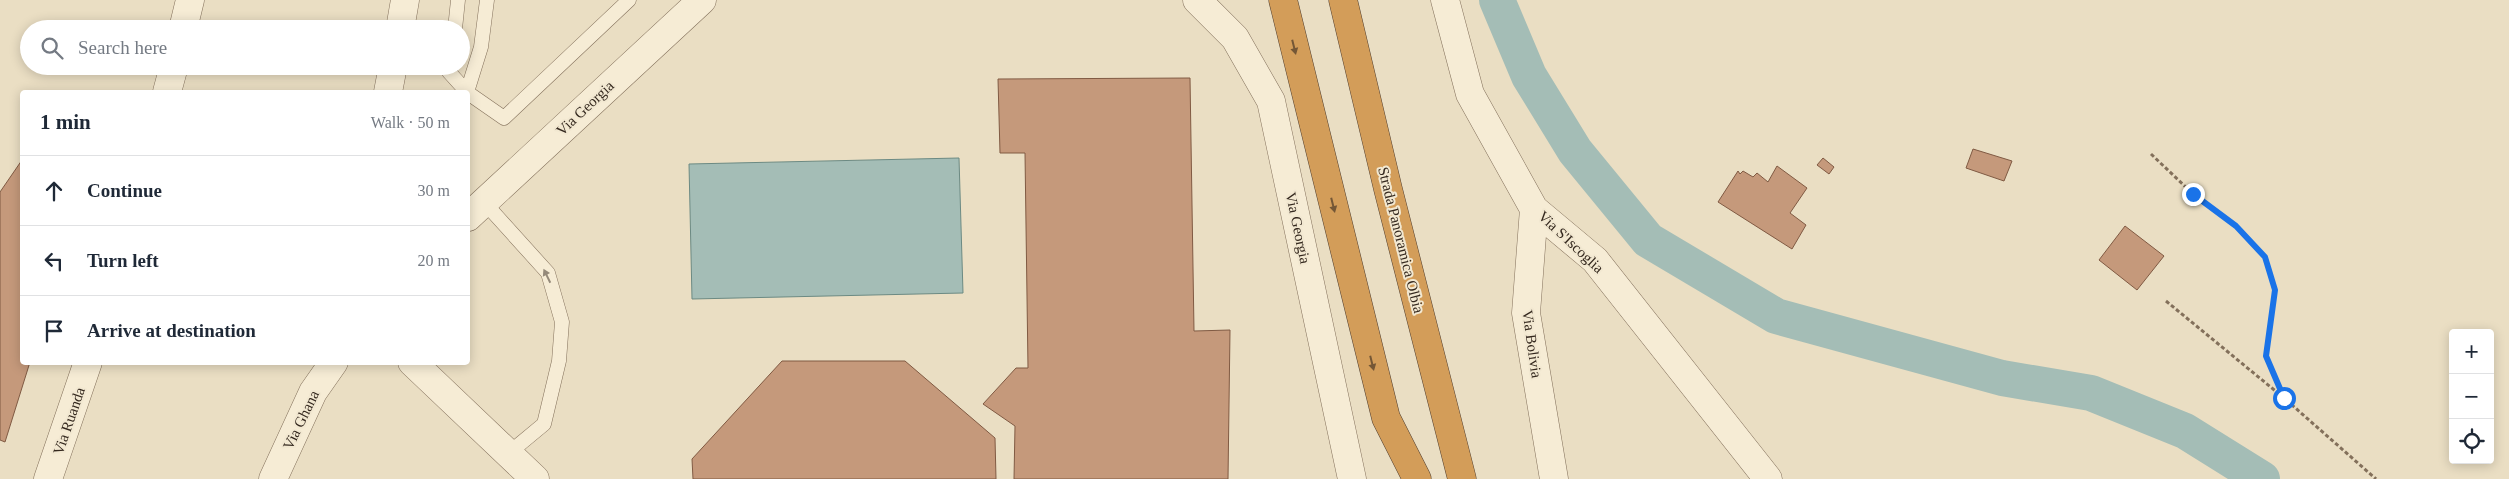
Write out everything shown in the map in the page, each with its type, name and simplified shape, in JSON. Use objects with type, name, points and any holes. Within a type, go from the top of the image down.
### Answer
[{"type":"highway","points":[[1283,0],[1386,418],[1417,479]]},
{"type":"highway","name":"Strada Panoramica Olbia","points":[[1343,0],[1390,199],[1462,479]]},
{"type":"street","points":[[185,20],[190,0]]},
{"type":"street","points":[[402,20],[406,0]]},
{"type":"street","name":"Via Georgia","points":[[473,205],[702,0]]},
{"type":"street","name":"Via Georgia","points":[[1197,0],[1235,38],[1271,101],[1352,479]]},
{"type":"street","name":"Via S'Iscoglia","points":[[1445,0],[1470,94],[1534,209],[1595,260],[1768,479]]},
{"type":"street","points":[[168,90],[172,75]]},
{"type":"street","points":[[388,90],[391,75]]},
{"type":"street","name":"Via Bolivia","points":[[1534,209],[1526,313],[1554,479]]},
{"type":"street","name":"Via Ruanda","points":[[48,479],[87,365]]},
{"type":"street","name":"Via Ghana","points":[[273,479],[313,392],[332,365]]},
{"type":"street","points":[[415,365],[535,479]]},
{"type":"lane","points":[[456,20],[458,0]]},
{"type":"lane","points":[[468,90],[481,47],[487,0]]},
{"type":"lane","points":[[470,95],[504,118],[629,0]]},
{"type":"lane","points":[[452,75],[464,90]]},
{"type":"lane","points":[[473,205],[548,273],[562,322],[560,361],[544,424],[509,453]]},
{"type":"path","points":[[2151,154],[2193,194],[2236,226],[2265,257],[2275,290],[2266,356],[2284,398]]},
{"type":"path","points":[[2166,300],[2284,398],[2376,479]]},
{"type":"water","points":[[959,158],[963,293],[692,299],[689,164]]},
{"type":"building","points":[[1190,78],[1194,331],[1230,330],[1228,479],[1014,479],[1015,426],[983,404],[1016,368],[1028,368],[1025,153],[1000,153],[998,79]]},
{"type":"building","points":[[1973,149],[2012,161],[2004,181],[1966,168]]},
{"type":"building","points":[[1823,158],[1834,167],[1829,174],[1817,165]]},
{"type":"building","points":[[20,163],[20,365],[29,365],[5,442],[0,440],[0,192]]},
{"type":"building","points":[[1777,166],[1807,188],[1790,213],[1806,225],[1792,249],[1718,202],[1738,171],[1740,174],[1743,171],[1753,177],[1757,173],[1768,182]]},
{"type":"building","points":[[2125,226],[2164,256],[2137,290],[2099,260]]},
{"type":"building","points":[[782,361],[905,361],[995,438],[996,479],[693,479],[692,459]]},
{"type":"waterway","points":[[1497,0],[1529,76],[1575,151],[1648,240],[1776,316],[2002,378],[2091,393],[2185,431],[2262,479]]},
{"type":"route","points":[[2193,194],[2236,226],[2265,257],[2275,290],[2266,356],[2284,398]]}]
